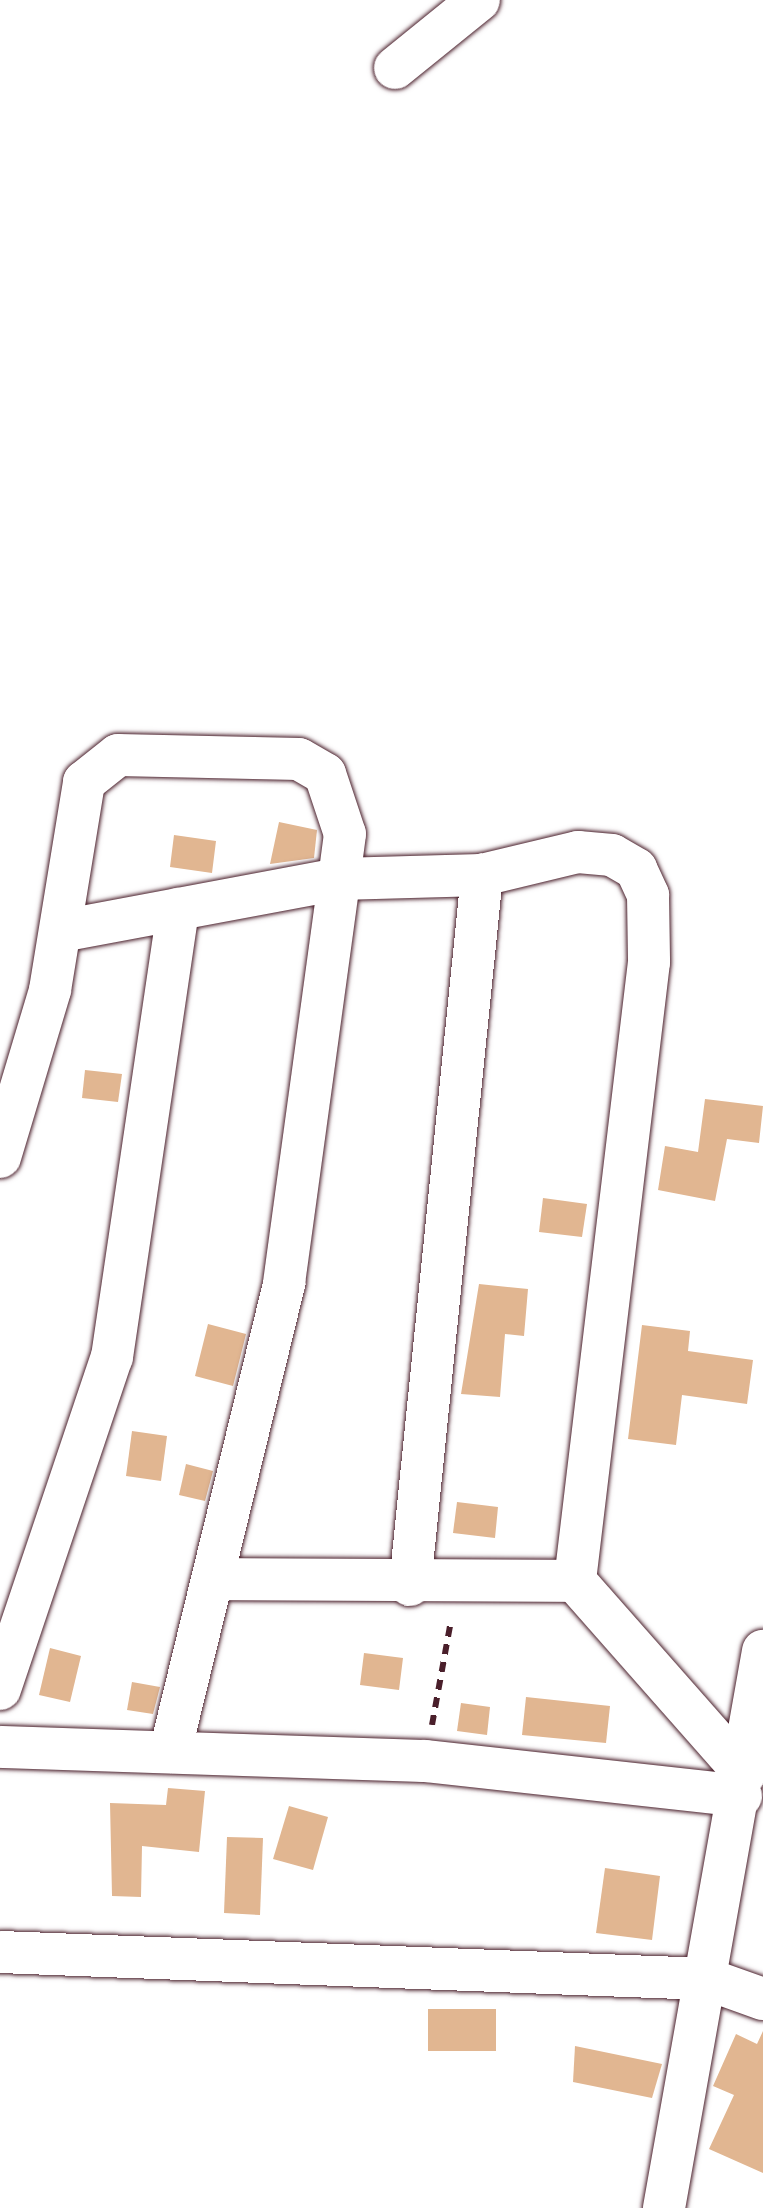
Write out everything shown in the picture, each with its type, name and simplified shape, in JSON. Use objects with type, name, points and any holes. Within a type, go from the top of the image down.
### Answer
[{"type":"street","points":[[394,68],[479,0]]},
{"type":"street","points":[[0,1157],[62,931],[84,782],[118,755],[240,755],[312,766],[340,800],[339,879],[284,1283],[170,1752]]},
{"type":"street","points":[[62,931],[339,879],[482,875],[533,859],[612,855],[636,869],[648,896],[649,962],[575,1581],[743,1785]]},
{"type":"street","points":[[410,1585],[482,875]]},
{"type":"street","points":[[0,1689],[112,1357],[178,910]]},
{"type":"street","points":[[213,1579],[458,1586],[575,1581]]},
{"type":"street","points":[[664,2208],[743,1785],[763,1651]]},
{"type":"street","points":[[0,1748],[425,1761],[743,1785]]},
{"type":"street","points":[[0,1952],[707,1979],[763,1999]]},
{"type":"path","points":[[425,1761],[458,1586]]},
{"type":"building","points":[[279,822],[317,830],[314,858],[270,864]]},
{"type":"building","points":[[174,835],[216,841],[212,873],[170,867]]},
{"type":"building","points":[[85,1070],[122,1074],[118,1102],[82,1098]]},
{"type":"building","points":[[705,1099],[763,1106],[759,1143],[727,1139],[715,1201],[658,1190],[665,1146],[698,1152]]},
{"type":"building","points":[[543,1198],[587,1204],[582,1237],[539,1232]]},
{"type":"building","points":[[479,1284],[528,1289],[524,1336],[505,1334],[500,1397],[461,1394]]},
{"type":"building","points":[[208,1324],[246,1334],[233,1386],[195,1376]]},
{"type":"building","points":[[642,1325],[690,1331],[688,1351],[753,1360],[747,1404],[682,1395],[676,1445],[628,1439]]},
{"type":"building","points":[[132,1431],[167,1436],[161,1481],[126,1476]]},
{"type":"building","points":[[186,1464],[213,1471],[205,1501],[179,1495]]},
{"type":"building","points":[[457,1502],[498,1507],[495,1538],[453,1533]]},
{"type":"building","points":[[50,1648],[81,1656],[70,1702],[39,1695]]},
{"type":"building","points":[[364,1653],[403,1658],[399,1690],[360,1685]]},
{"type":"building","points":[[132,1682],[160,1687],[153,1714],[127,1710]]},
{"type":"building","points":[[526,1697],[610,1706],[606,1743],[522,1735]]},
{"type":"building","points":[[461,1703],[490,1707],[487,1735],[457,1731]]},
{"type":"building","points":[[168,1788],[205,1791],[199,1852],[142,1846],[141,1897],[112,1896],[110,1803],[166,1805]]},
{"type":"building","points":[[289,1806],[328,1817],[313,1870],[273,1859]]},
{"type":"building","points":[[227,1837],[263,1838],[260,1915],[224,1913]]},
{"type":"building","points":[[605,1868],[660,1876],[652,1940],[596,1933]]},
{"type":"building","points":[[428,2009],[496,2009],[496,2051],[428,2051]]},
{"type":"building","points":[[763,2031],[763,2173],[709,2149],[734,2095],[713,2086],[736,2034],[757,2044]]},
{"type":"building","points":[[575,2046],[662,2064],[652,2098],[573,2082]]}]
